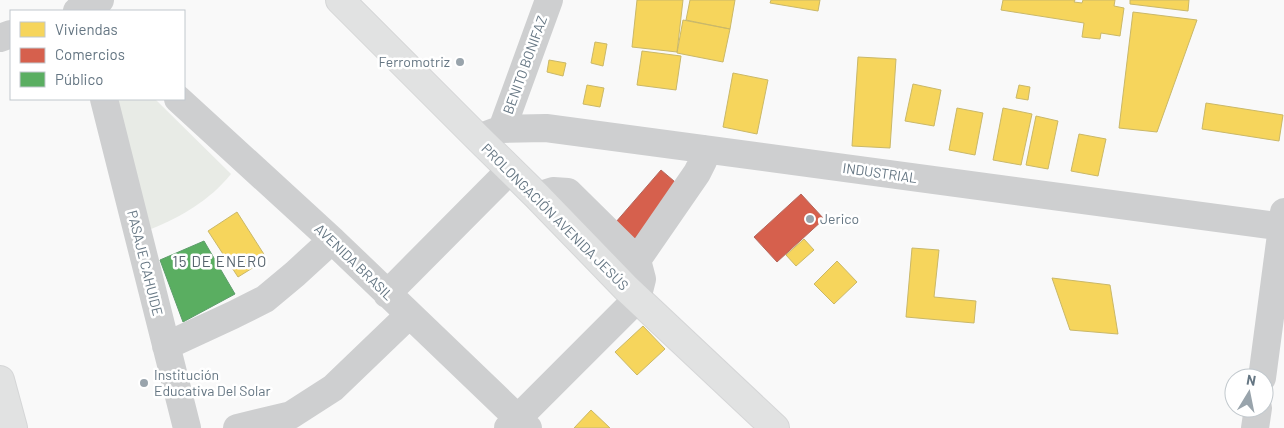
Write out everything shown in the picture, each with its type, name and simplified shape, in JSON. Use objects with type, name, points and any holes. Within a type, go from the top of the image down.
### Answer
[{"type":"main road","name":"PROLONGACIÓN AVENIDA JESÚS","points":[[340,0],[490,134],[510,170],[538,196],[637,299],[775,428]]},
{"type":"main road","points":[[0,380],[13,428]]},
{"type":"street","name":"BENITO BONIFAZ","points":[[490,134],[549,0]]},
{"type":"street","name":"PASAJE CAHUIDE","points":[[104,100],[187,428]]},
{"type":"street","name":"AVENIDA BRASIL","points":[[179,100],[332,240],[518,425]]},
{"type":"street","name":"INDUSTRIAL","points":[[490,134],[546,128],[1283,222]]},
{"type":"street","points":[[636,260],[697,173],[703,161],[704,149]]},
{"type":"street","points":[[387,294],[510,170]]},
{"type":"street","points":[[518,425],[637,299],[642,279],[636,260],[568,192],[553,191],[538,196]]},
{"type":"street","points":[[1263,368],[1283,222]]},
{"type":"street","points":[[166,346],[265,299],[332,240]]},
{"type":"street","points":[[237,428],[291,415],[333,388],[409,315]]},
{"type":"shaded area","points":[[114,100],[156,100],[231,174],[214,192],[194,207],[151,229]]},
{"type":"building: Viviendas","points":[[637,0],[683,0],[677,52],[632,47]]},
{"type":"building: Viviendas","points":[[690,0],[735,0],[730,29],[686,20]]},
{"type":"building: Viviendas","points":[[771,0],[820,0],[818,11],[770,3]]},
{"type":"building: Viviendas","points":[[1003,0],[1075,0],[1074,2],[1082,3],[1083,0],[1115,0],[1114,6],[1124,8],[1120,36],[1101,33],[1100,39],[1082,37],[1084,23],[1001,10]]},
{"type":"building: Viviendas","points":[[1130,0],[1189,0],[1188,11],[1130,4]]},
{"type":"building: Viviendas","points":[[1133,12],[1197,20],[1157,132],[1119,128]]},
{"type":"building: Viviendas","points":[[683,20],[730,29],[723,62],[677,53]]},
{"type":"building: Viviendas","points":[[595,42],[607,44],[603,66],[591,63]]},
{"type":"building: Viviendas","points":[[642,51],[681,56],[676,90],[637,85]]},
{"type":"building: Viviendas","points":[[858,57],[896,59],[890,148],[852,146]]},
{"type":"building: Viviendas","points":[[549,60],[566,63],[563,76],[547,72]]},
{"type":"building: Viviendas","points":[[733,73],[768,80],[757,134],[723,127]]},
{"type":"building: Viviendas","points":[[913,84],[941,90],[934,126],[905,121]]},
{"type":"building: Viviendas","points":[[587,85],[604,88],[600,107],[583,104]]},
{"type":"building: Viviendas","points":[[1019,85],[1030,87],[1028,100],[1016,98]]},
{"type":"building: Viviendas","points":[[1206,103],[1283,115],[1279,141],[1202,129]]},
{"type":"building: Viviendas","points":[[957,108],[983,113],[975,155],[949,150]]},
{"type":"building: Viviendas","points":[[1003,108],[1032,114],[1021,165],[993,160]]},
{"type":"building: Viviendas","points":[[1036,116],[1058,121],[1048,169],[1026,165]]},
{"type":"building: Viviendas","points":[[1079,134],[1106,139],[1098,176],[1071,171]]},
{"type":"building: Viviendas","points":[[237,212],[267,259],[238,277],[208,231]]},
{"type":"building: Viviendas","points":[[804,239],[814,250],[796,266],[786,255]]},
{"type":"building: Viviendas","points":[[912,248],[939,250],[934,297],[976,301],[974,323],[906,317]]},
{"type":"building: Viviendas","points":[[837,261],[857,282],[834,304],[814,284]]},
{"type":"building: Viviendas","points":[[1052,278],[1110,285],[1118,334],[1070,330]]},
{"type":"building: Viviendas","points":[[643,326],[665,349],[637,375],[615,352]]},
{"type":"building: Viviendas","points":[[591,410],[610,428],[574,428]]},
{"type":"building: Comercios","points":[[661,170],[681,187],[627,247],[609,230]]},
{"type":"building: Comercios","points":[[801,194],[824,219],[777,262],[754,237]]},
{"type":"building: Público","points":[[204,241],[235,294],[183,322],[160,260]]},
{"type":"place","name":"Ferromotriz","points":[[460,62]]},
{"type":"place","name":"Jerico","points":[[810,219]]},
{"type":"place","name":"Institución Educativa Del Solar","points":[[144,383]]},
{"type":"district","name":"15 DE ENERO","points":[[220,262]]}]
